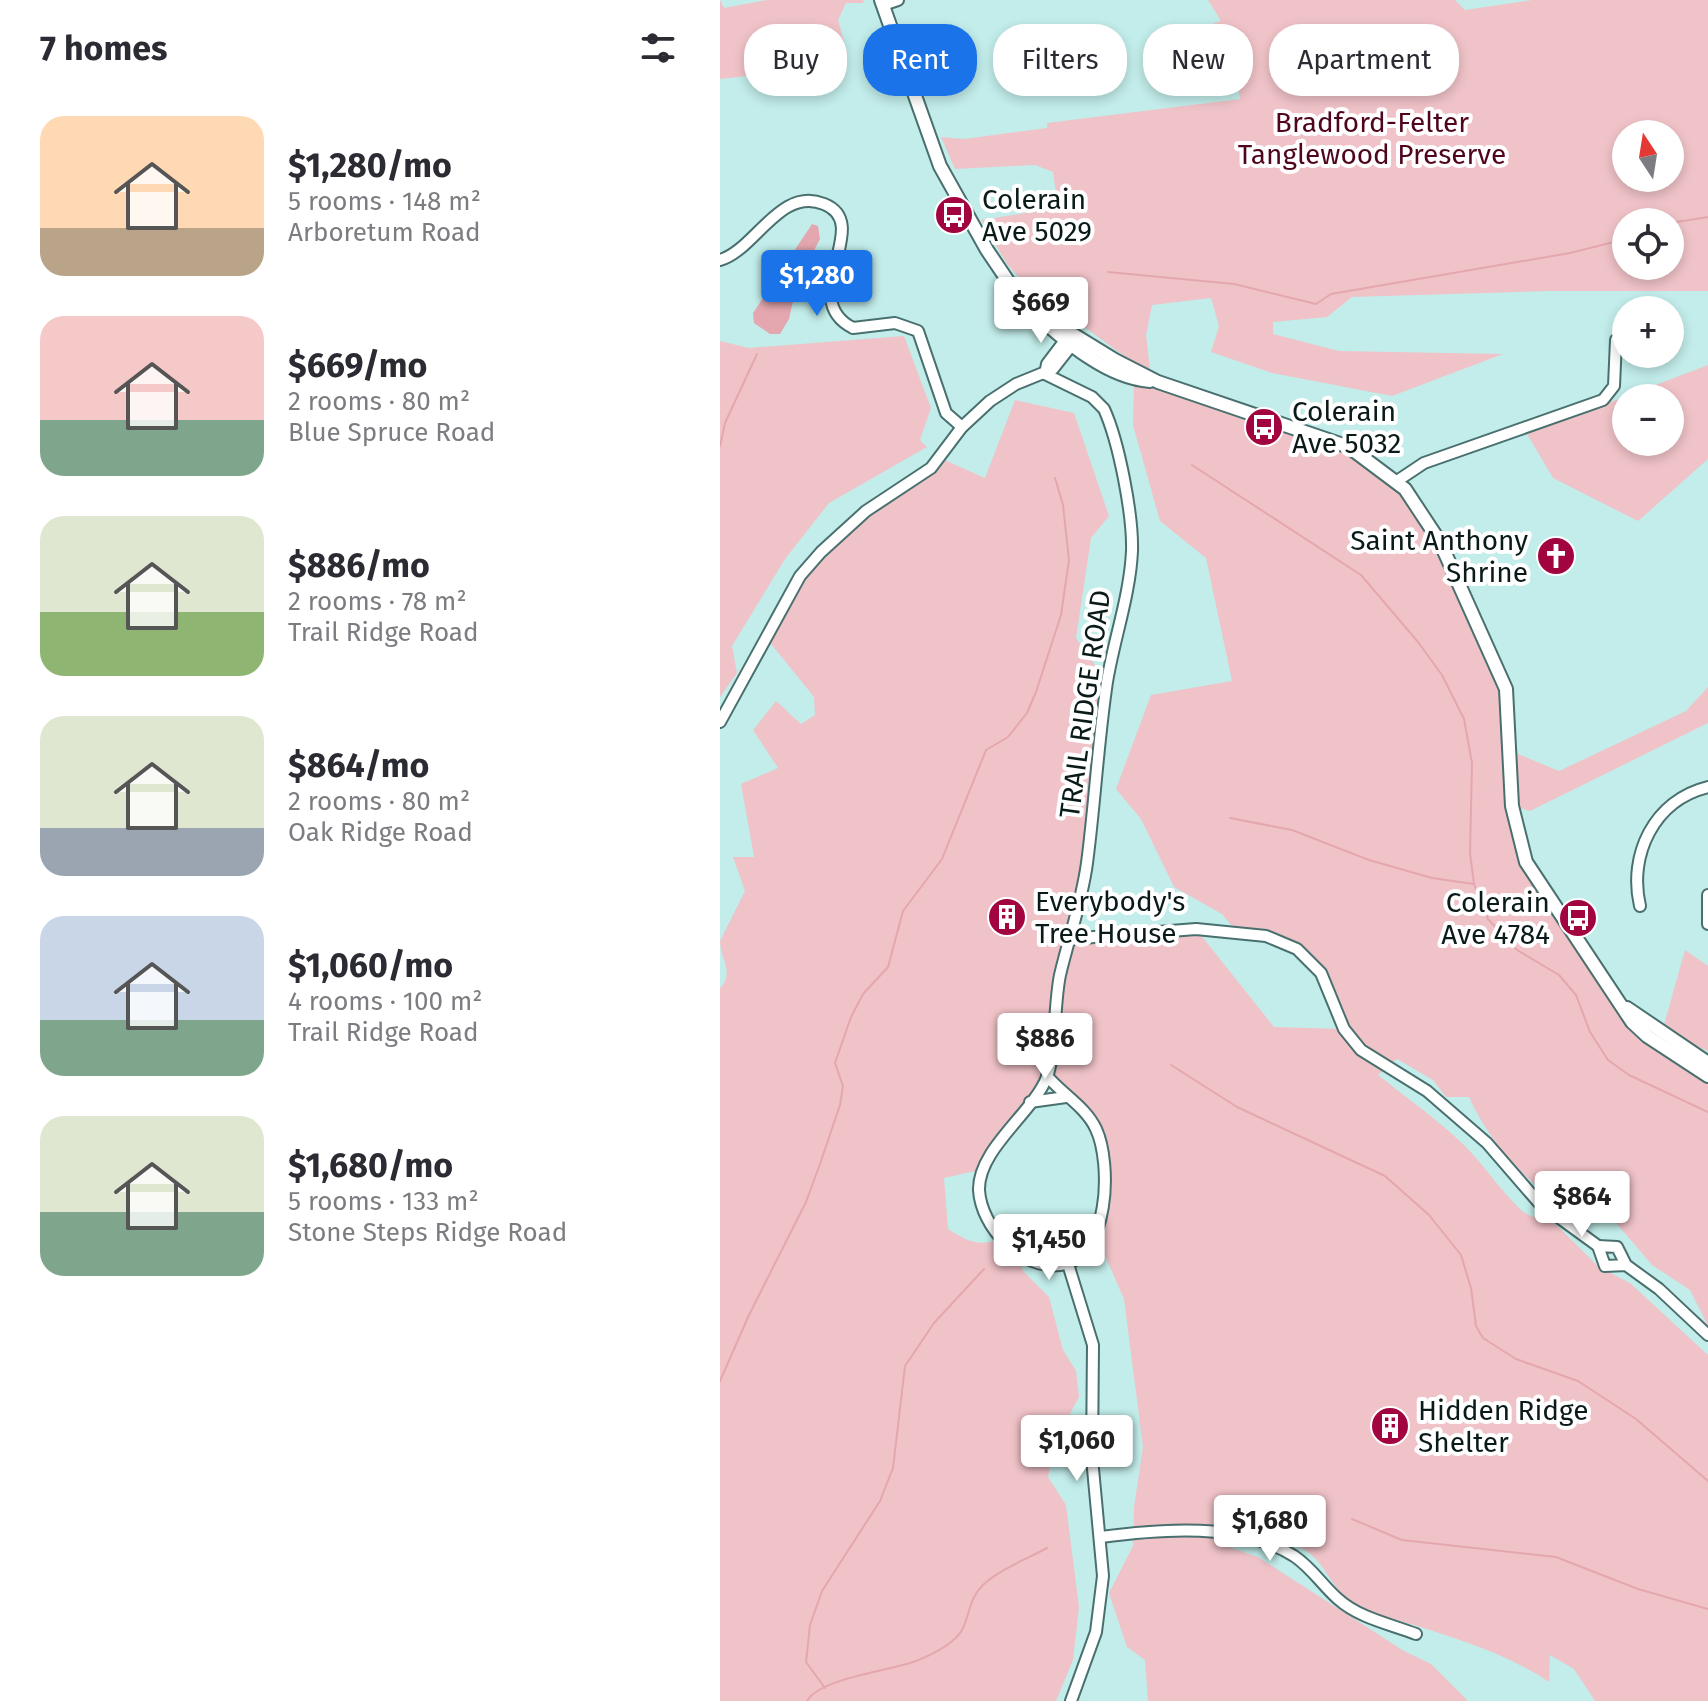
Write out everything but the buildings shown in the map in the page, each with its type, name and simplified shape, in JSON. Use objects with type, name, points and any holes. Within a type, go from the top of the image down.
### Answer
[{"type":"main road","points":[[882,2],[940,166],[1012,286],[1072,338],[1134,380],[1158,382],[1334,440],[1366,457],[1397,481],[1426,516],[1506,689],[1512,806],[1526,862],[1621,1004],[1647,1036],[1706,1065]]},
{"type":"street","points":[[882,2],[898,0]]},
{"type":"street","points":[[720,260],[736,253],[784,209],[811,202],[830,207],[838,217],[842,232],[830,294],[834,313],[853,328],[895,323],[918,331],[946,413],[962,427]]},
{"type":"street","points":[[1045,374],[1047,364],[1072,338]]},
{"type":"street","points":[[720,722],[808,566],[866,511],[931,468],[962,427],[1003,392],[1045,374],[1060,361],[1072,338]]},
{"type":"street","points":[[1060,361],[1062,379]]},
{"type":"street","points":[[1397,481],[1424,463],[1603,400],[1614,386],[1615,368]]},
{"type":"street","name":"TRAIL RIDGE ROAD","points":[[1045,374],[1062,379],[1092,397],[1107,414],[1130,513],[1130,569],[1099,739],[1084,884],[1056,1002],[1047,1076],[988,1160],[981,1178],[980,1195],[994,1228],[1012,1249],[1037,1263],[1068,1264]]},
{"type":"street","points":[[1640,906],[1635,870],[1649,831],[1680,798],[1708,787]]},
{"type":"street","points":[[1708,895],[1708,924]]},
{"type":"street","points":[[1069,939],[1196,929],[1252,934],[1288,943],[1307,956],[1321,973],[1344,1029],[1361,1050],[1427,1091],[1487,1143],[1539,1203],[1598,1246],[1617,1247],[1626,1265],[1659,1289],[1708,1335]]},
{"type":"street","points":[[1047,1076],[1090,1117],[1096,1128],[1103,1166],[1103,1201],[1095,1238],[1079,1258],[1068,1264],[1093,1345],[1092,1458],[1101,1537],[1101,1605],[1071,1701]]},
{"type":"street","points":[[1030,1102],[1066,1097]]},
{"type":"street","points":[[1598,1246],[1605,1266],[1626,1265]]},
{"type":"street","points":[[1101,1537],[1155,1531],[1206,1532],[1273,1546],[1306,1564],[1346,1606],[1416,1634]]},
{"type":"green space","points":[[720,0],[724,8],[767,0],[863,0],[864,3],[846,3],[839,24],[744,24],[744,76],[720,79]]},
{"type":"green space","name":"Bradford-Felter Tanglewood Preserve","points":[[1208,0],[1455,0],[1465,10],[1532,0],[1708,0],[1708,291],[1549,291],[1352,297],[1327,317],[1273,322],[1273,334],[1339,351],[1503,354],[1392,396],[1272,373],[1211,352],[1219,326],[1211,298],[1152,305],[1146,335],[1150,369],[1131,361],[1024,283],[1007,264],[981,220],[1058,208],[1053,172],[1035,165],[955,169],[941,137],[964,139],[1047,128],[1047,123],[1253,96],[1253,24],[1212,24],[1221,21]]},
{"type":"green space","points":[[904,336],[931,408],[920,440],[927,447],[829,503],[785,559],[732,646],[737,673],[720,697],[720,341],[749,348]]},
{"type":"green space","points":[[1708,365],[1708,459],[1638,521],[1553,478],[1527,434],[1612,402],[1612,456],[1684,456],[1684,384],[1658,384]]},
{"type":"green space","points":[[1134,380],[1158,382],[1366,457],[1426,516],[1506,689],[1511,751],[1559,771],[1686,711],[1708,687],[1708,723],[1530,811],[1513,806],[1520,845],[1621,1004],[1708,1076],[1708,1326],[1690,1290],[1652,1265],[1593,1196],[1564,1176],[1548,1176],[1534,1184],[1497,1144],[1469,1097],[1446,1097],[1433,1080],[1397,1059],[1378,1075],[1464,1145],[1520,1209],[1534,1217],[1549,1218],[1599,1267],[1630,1283],[1708,1355],[1708,1701],[1595,1701],[1574,1669],[1550,1655],[1549,1682],[1517,1663],[1483,1649],[1367,1610],[1342,1593],[1312,1555],[1302,1548],[1279,1538],[1230,1528],[1220,1544],[1258,1557],[1404,1651],[1431,1664],[1468,1701],[1148,1701],[1145,1660],[1127,1647],[1109,1593],[1133,1546],[1134,1507],[1143,1447],[1124,1299],[1102,1249],[1099,1137],[1047,1076],[984,1169],[944,1178],[948,1229],[974,1242],[1001,1238],[1018,1253],[1023,1271],[1049,1297],[1063,1350],[1076,1371],[1079,1397],[1054,1443],[1048,1477],[1066,1505],[1079,1607],[1073,1660],[1056,1701],[720,1701],[720,988],[727,971],[720,941],[745,891],[733,857],[754,857],[741,784],[778,768],[753,730],[776,701],[801,724],[815,715],[814,697],[767,639],[786,600],[821,552],[940,458],[985,478],[1015,400],[1074,413],[1109,516],[1091,538],[1076,638],[1107,682],[1090,835],[1069,938],[1196,929],[1274,1027],[1343,1029],[1325,981],[1297,949],[1237,932],[1222,914],[1174,887],[1141,819],[1116,789],[1151,695],[1232,681],[1206,558],[1160,521],[1133,425]]},
{"type":"green space","points":[[1685,950],[1708,966],[1708,1051],[1662,1032]]},
{"type":"shaded area","points":[[812,224],[818,226],[820,239],[797,283],[789,319],[780,334],[770,334],[754,323],[753,313]]},
{"type":"waterway","points":[[1684,221],[1708,217]]},
{"type":"waterway","points":[[1108,272],[1234,284],[1316,304],[1331,294],[1570,253],[1612,242]]},
{"type":"waterway","points":[[720,446],[725,423],[757,354]]},
{"type":"waterway","points":[[1192,465],[1361,575],[1418,642],[1442,675],[1464,719],[1472,763],[1470,853],[1474,884],[1488,919],[1517,950],[1559,975],[1576,995],[1590,1032],[1608,1060],[1629,1075],[1708,1112]]},
{"type":"waterway","points":[[720,1381],[749,1315],[806,1202],[820,1164],[840,1105],[843,1086],[835,1063],[851,1017],[863,994],[888,967],[903,911],[942,859],[986,750],[1008,737],[1027,713],[1036,692],[1061,615],[1069,560],[1063,505],[1055,478]]},
{"type":"waterway","points":[[1230,818],[1292,830],[1369,860],[1432,878],[1474,884]]},
{"type":"waterway","points":[[1171,1065],[1237,1107],[1385,1176],[1429,1215],[1461,1255],[1471,1288],[1476,1326],[1483,1338],[1516,1359],[1578,1381],[1636,1419],[1708,1481]]},
{"type":"waterway","points":[[825,1688],[806,1662],[810,1625],[822,1591],[880,1501],[893,1468],[905,1366],[934,1323],[984,1269]]},
{"type":"waterway","points":[[1352,1519],[1402,1540],[1556,1557],[1638,1589],[1708,1609]]},
{"type":"waterway","points":[[807,1701],[826,1686],[904,1665],[942,1648],[962,1630],[972,1601],[983,1585],[1005,1569],[1047,1548]]},
{"type":"place","name":"Colerain Ave 5029","points":[[954,215]]},
{"type":"place","name":"Colerain Ave 5032","points":[[1264,427]]},
{"type":"place","name":"Saint Anthony Shrine","points":[[1556,556]]},
{"type":"place","name":"Everybody's Tree House","points":[[1007,917]]},
{"type":"place","name":"Colerain Ave 4784","points":[[1578,918]]},
{"type":"place","name":"Hidden Ridge Shelter","points":[[1390,1426]]}]
